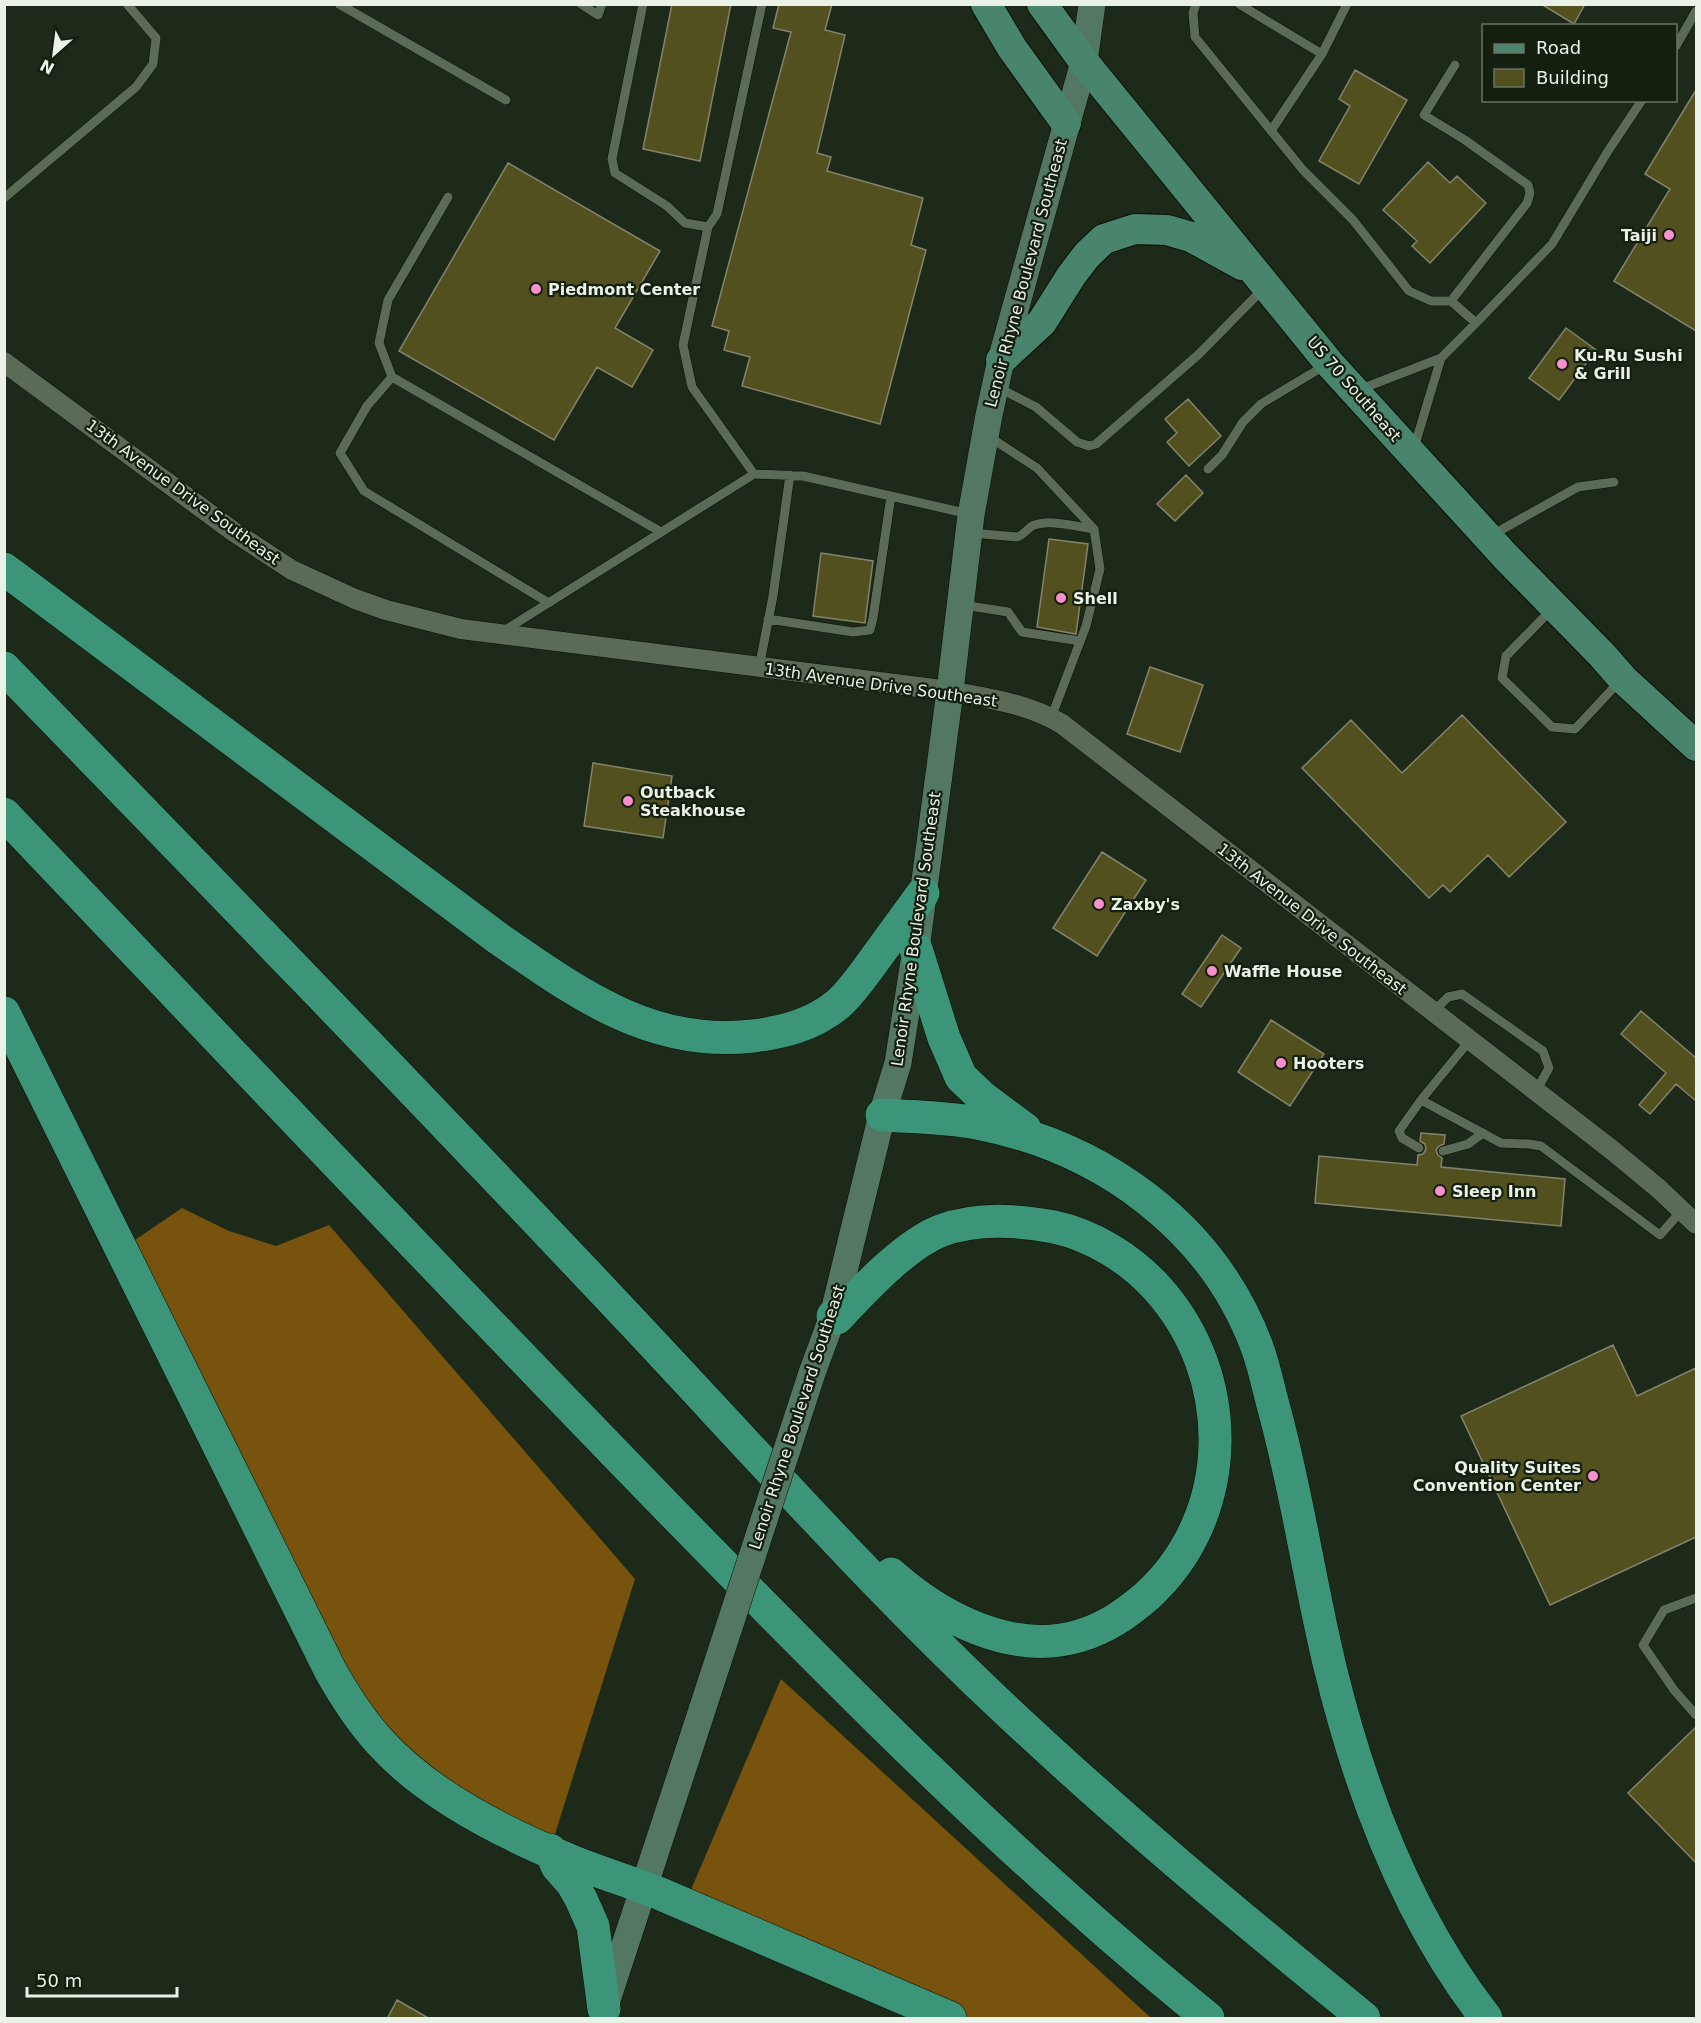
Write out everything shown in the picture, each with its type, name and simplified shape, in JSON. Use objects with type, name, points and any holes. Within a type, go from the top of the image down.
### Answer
[{"type":"highway","points":[[4,569],[500,939],[571,988],[614,1012],[641,1023],[682,1034],[716,1037],[768,1034],[799,1027],[828,1010],[854,988],[923,893]]},
{"type":"highway","points":[[4,668],[356,1030],[910,1617],[1070,1769],[1220,1900],[1364,2019]]},
{"type":"highway","points":[[4,814],[576,1413],[866,1710],[1015,1851],[1111,1937],[1208,2019]]},
{"type":"highway","points":[[916,949],[944,1038],[961,1077],[1004,1115],[1058,1148],[1119,1178],[1164,1212],[1203,1252],[1220,1275],[1247,1323],[1258,1349],[1278,1420],[1330,1669],[1362,1775],[1381,1827],[1413,1900],[1446,1960],[1486,2019]]},
{"type":"highway","points":[[4,1013],[330,1670],[347,1700],[379,1742],[417,1777],[455,1804],[486,1821],[569,1860],[644,1887],[950,2019]]},
{"type":"highway","points":[[882,1115],[939,1118],[977,1124],[1015,1133],[1058,1148]]},
{"type":"highway","points":[[806,1509],[907,1588],[944,1613],[970,1626],[998,1635],[1023,1640],[1056,1640],[1078,1637],[1109,1625],[1129,1612],[1158,1586],[1174,1566],[1194,1532],[1210,1490],[1215,1459],[1214,1411],[1207,1380],[1191,1337],[1176,1311],[1147,1278],[1124,1259],[1096,1242],[1062,1229],[1027,1222],[991,1221],[955,1226],[938,1232],[910,1250],[871,1281],[837,1318],[833,1316]]},
{"type":"highway","points":[[550,1850],[557,1866],[572,1883],[593,1926],[603,2014]]},
{"type":"main road","points":[[986,4],[1012,48],[1066,123]]},
{"type":"main road","name":"US 70 Southeast","points":[[1042,4],[1084,62],[1329,363],[1488,537],[1623,679],[1696,746]]},
{"type":"main road","name":"Lenoir Rhyne Boulevard Southeast","points":[[603,2014],[812,1373],[833,1316],[882,1115],[898,1063],[916,949],[970,524],[985,434],[997,373],[1084,62],[1092,4]]},
{"type":"main road","points":[[997,373],[1041,322],[1071,276],[1104,238],[1135,229],[1167,230],[1191,237],[1262,279]]},
{"type":"street","name":"13th Avenue Drive Southeast","points":[[4,362],[234,532],[292,570],[355,599],[386,610],[431,623],[498,634],[950,692],[1024,706],[1051,718],[1536,1091],[1692,1218]]},
{"type":"lane","points":[[4,198],[136,87],[153,64],[156,38],[127,4]]},
{"type":"lane","points":[[339,4],[506,100]]},
{"type":"lane","points":[[581,4],[598,15],[602,4]]},
{"type":"lane","points":[[643,4],[612,159],[615,173],[667,206],[685,223],[708,227]]},
{"type":"lane","points":[[754,474],[692,387],[683,345],[708,227],[717,214],[762,4]]},
{"type":"lane","points":[[1196,4],[1193,13],[1195,37],[1303,170],[1353,220],[1409,291],[1431,301],[1451,301],[1476,323]]},
{"type":"lane","points":[[1239,4],[1322,54]]},
{"type":"lane","points":[[1271,132],[1322,54],[1347,4]]},
{"type":"lane","points":[[1677,44],[1696,11]]},
{"type":"lane","points":[[1451,301],[1527,203],[1530,193],[1528,185],[1465,140],[1424,115],[1455,65]]},
{"type":"lane","points":[[1355,392],[1441,358],[1476,323],[1551,244],[1641,102]]},
{"type":"lane","points":[[448,197],[388,300],[379,343],[392,377],[661,532]]},
{"type":"lane","points":[[997,373],[1077,442],[1089,446],[1096,444],[1212,342],[1262,279]]},
{"type":"lane","points":[[1412,454],[1441,358]]},
{"type":"lane","points":[[1208,469],[1222,455],[1243,422],[1261,404],[1329,363]]},
{"type":"lane","points":[[392,377],[367,406],[340,453],[363,491],[549,603]]},
{"type":"lane","points":[[985,434],[1037,468],[1094,529],[1101,569],[1080,642],[1051,718]]},
{"type":"lane","points":[[498,634],[754,474],[803,476],[891,496],[970,524],[1017,537],[1024,535],[1032,526],[1050,523],[1094,529]]},
{"type":"lane","points":[[759,668],[790,475]]},
{"type":"lane","points":[[1488,537],[1578,487],[1614,482]]},
{"type":"lane","points":[[768,619],[853,632],[870,630],[891,496]]},
{"type":"lane","points":[[960,605],[1008,612],[1022,632],[1080,642]]},
{"type":"lane","points":[[1554,606],[1506,656],[1502,678],[1552,727],[1575,729],[1623,679]]},
{"type":"lane","points":[[1433,1012],[1448,997],[1462,994],[1543,1051],[1549,1068],[1536,1091]]},
{"type":"lane","points":[[1419,1148],[1402,1138],[1399,1131],[1470,1040]]},
{"type":"lane","points":[[1421,1100],[1501,1143],[1528,1143],[1541,1146],[1660,1235],[1692,1218]]},
{"type":"lane","points":[[1443,1151],[1468,1144],[1483,1133]]},
{"type":"lane","points":[[1696,1598],[1664,1610],[1643,1645],[1674,1690],[1696,1715]]},
{"type":"shaded area","points":[[182,1208],[229,1231],[276,1246],[329,1225],[635,1579],[550,1850],[417,1777],[330,1670],[132,1242]]},
{"type":"shaded area","points":[[781,1679],[1151,2018],[950,2018],[690,1892]]},
{"type":"building","points":[[672,4],[731,4],[700,161],[643,149]]},
{"type":"building","points":[[779,4],[832,4],[825,30],[845,35],[817,153],[831,157],[827,171],[923,198],[911,245],[926,250],[880,424],[742,386],[750,357],[724,350],[729,331],[712,326],[791,32],[773,28]]},
{"type":"building","points":[[1541,4],[1585,4],[1574,24]]},
{"type":"building","points":[[1355,70],[1407,100],[1359,184],[1319,161],[1350,106],[1339,99]]},
{"type":"building","name":"Taiji","points":[[1696,90],[1696,331],[1614,281],[1670,189],[1645,174]]},
{"type":"building","points":[[1428,162],[1450,183],[1457,176],[1486,203],[1430,263],[1412,246],[1417,241],[1383,210]]},
{"type":"building","name":"Piedmont Center","points":[[508,163],[660,251],[615,328],[653,350],[632,387],[597,367],[554,440],[399,351]]},
{"type":"building","name":"Ku-Ru Sushi & Grill","points":[[1566,328],[1596,350],[1559,400],[1529,378]]},
{"type":"building","points":[[1188,399],[1221,436],[1189,466],[1167,442],[1177,433],[1165,419]]},
{"type":"building","points":[[1186,475],[1203,493],[1175,521],[1157,504]]},
{"type":"building","points":[[1049,539],[1088,544],[1076,634],[1037,627]]},
{"type":"building","points":[[821,553],[873,561],[865,623],[813,616]]},
{"type":"building","points":[[1150,667],[1203,685],[1180,752],[1127,734]]},
{"type":"building","points":[[1462,715],[1566,822],[1509,877],[1488,855],[1450,892],[1443,885],[1429,898],[1302,768],[1351,720],[1402,773]]},
{"type":"building","name":"Outback Steakhouse","points":[[593,763],[672,776],[663,838],[584,826]]},
{"type":"building","name":"Zaxby's","points":[[1102,852],[1146,880],[1097,956],[1053,928]]},
{"type":"building","name":"Waffle House","points":[[1222,935],[1241,948],[1201,1007],[1182,994]]},
{"type":"building","points":[[1641,1011],[1696,1058],[1696,1101],[1676,1084],[1650,1114],[1639,1105],[1666,1073],[1621,1034]]},
{"type":"building","name":"Hooters","points":[[1271,1020],[1324,1054],[1290,1106],[1238,1072]]},
{"type":"building","name":"Sleep Inn","points":[[1421,1133],[1445,1135],[1444,1144],[1436,1150],[1442,1158],[1441,1167],[1565,1179],[1561,1226],[1315,1203],[1319,1156],[1417,1165],[1418,1155],[1423,1154],[1426,1149],[1425,1144],[1420,1141]]},
{"type":"building","name":"Quality Suites Convention Center","points":[[1613,1345],[1637,1396],[1696,1368],[1696,1537],[1550,1605],[1461,1416]]},
{"type":"building","points":[[1696,1727],[1696,1863],[1628,1793]]},
{"type":"building","points":[[397,2000],[430,2019],[387,2019]]},
{"type":"place","name":"Taiji","points":[[1669,235]]},
{"type":"place","name":"Piedmont Center","points":[[536,289]]},
{"type":"place","name":"Ku-Ru Sushi & Grill","points":[[1562,364]]},
{"type":"place","name":"Shell","points":[[1061,598]]},
{"type":"place","name":"Outback Steakhouse","points":[[628,801]]},
{"type":"place","name":"Zaxby's","points":[[1099,904]]},
{"type":"place","name":"Waffle House","points":[[1212,971]]},
{"type":"place","name":"Hooters","points":[[1281,1063]]},
{"type":"place","name":"Sleep Inn","points":[[1440,1191]]},
{"type":"place","name":"Quality Suites Convention Center","points":[[1593,1476]]}]
